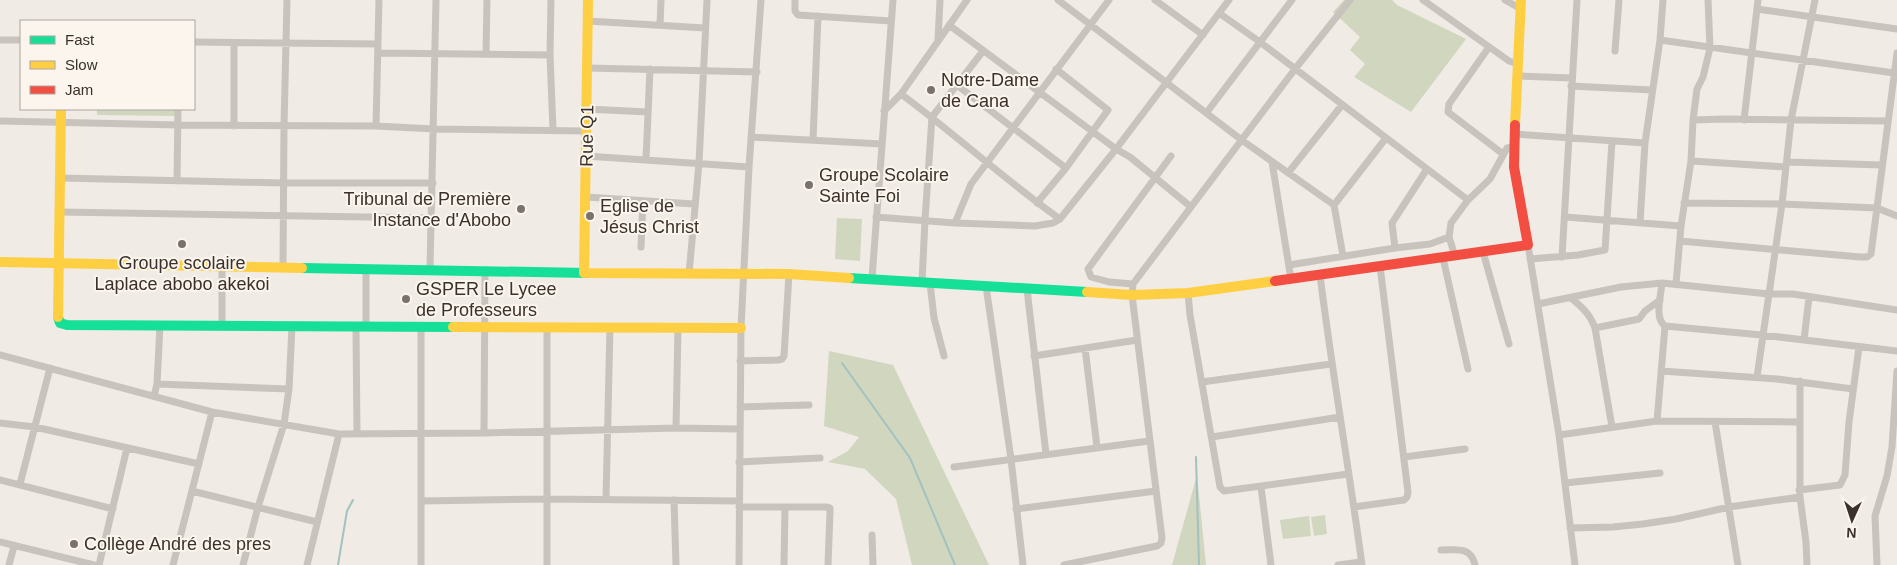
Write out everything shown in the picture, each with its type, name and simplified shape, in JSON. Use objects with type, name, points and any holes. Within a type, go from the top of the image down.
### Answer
[{"type":"street","points":[[283,267],[287,0]]},
{"type":"street","points":[[376,126],[379,0]]},
{"type":"street","points":[[430,270],[436,0]]},
{"type":"street","points":[[486,54],[487,0]]},
{"type":"street","points":[[551,0],[550,55],[553,130]]},
{"type":"street","name":"Rue Q1","points":[[584,273],[588,0]]},
{"type":"street","points":[[660,25],[661,0]]},
{"type":"street","points":[[689,274],[698,163],[706,0]]},
{"type":"street","points":[[739,565],[740,328],[761,0]]},
{"type":"street","points":[[795,0],[796,13],[891,21]]},
{"type":"street","points":[[872,278],[893,0]]},
{"type":"street","points":[[938,41],[940,0]]},
{"type":"street","points":[[884,111],[901,94],[967,0]]},
{"type":"street","points":[[1058,0],[1243,141],[1334,205],[1343,256]]},
{"type":"street","points":[[955,223],[968,188],[985,162],[1109,0]]},
{"type":"street","points":[[1155,0],[1203,35]]},
{"type":"street","points":[[876,217],[1034,226],[1054,223],[1060,219],[1116,149],[1229,0]]},
{"type":"street","points":[[1207,112],[1292,0]]},
{"type":"street","points":[[1068,565],[1102,561],[1161,544],[1162,538],[1132,290],[1190,207],[1243,141],[1295,69],[1350,0]]},
{"type":"street","points":[[1423,0],[1509,61],[1518,64]]},
{"type":"street","points":[[1505,0],[1521,4],[1513,147],[1514,167],[1559,435],[1575,565]]},
{"type":"street","points":[[1562,257],[1577,0]]},
{"type":"street","points":[[1615,51],[1619,0]]},
{"type":"street","points":[[1640,223],[1644,143],[1660,40],[1663,0]]},
{"type":"street","points":[[1676,284],[1693,120],[1698,89],[1710,48],[1708,0]]},
{"type":"street","points":[[1744,120],[1758,0]]},
{"type":"street","points":[[1757,377],[1782,204],[1791,120],[1815,0]]},
{"type":"street","points":[[1757,9],[1897,29]]},
{"type":"street","points":[[1219,13],[1468,200]]},
{"type":"street","points":[[812,140],[818,16]]},
{"type":"street","points":[[588,20],[705,28]]},
{"type":"street","points":[[949,25],[1116,149],[1130,157],[1190,207]]},
{"type":"street","points":[[0,40],[20,40]]},
{"type":"street","points":[[1660,40],[1894,73]]},
{"type":"street","points":[[195,42],[378,44]]},
{"type":"street","points":[[234,43],[234,126]]},
{"type":"street","points":[[1489,47],[1449,104],[1448,112],[1504,154]]},
{"type":"street","points":[[944,356],[926,282],[924,220],[932,117],[958,86],[983,51]]},
{"type":"street","points":[[1680,241],[1775,251],[1867,257],[1871,254],[1888,121],[1893,111],[1894,73],[1897,52]]},
{"type":"street","points":[[378,54],[550,55]]},
{"type":"street","points":[[588,68],[757,72]]},
{"type":"street","points":[[646,160],[650,69]]},
{"type":"street","points":[[1038,203],[1108,111],[1108,108],[1056,69]]},
{"type":"street","points":[[1518,76],[1652,90]]},
{"type":"street","points":[[958,86],[1066,168]]},
{"type":"street","points":[[901,94],[932,117],[985,162],[1060,219]]},
{"type":"street","points":[[1288,173],[1342,105]]},
{"type":"street","points":[[587,109],[648,112]]},
{"type":"street","points":[[61,110],[57,315],[60,323],[67,325],[740,328]]},
{"type":"street","points":[[177,181],[178,110]]},
{"type":"street","points":[[1693,120],[1888,121]]},
{"type":"street","points":[[0,122],[234,126],[376,126],[434,129],[587,131]]},
{"type":"street","points":[[1514,134],[1644,143]]},
{"type":"street","points":[[751,137],[882,144]]},
{"type":"street","points":[[1334,205],[1386,138]]},
{"type":"street","points":[[1530,259],[1562,257],[1605,250],[1612,141]]},
{"type":"street","points":[[1455,256],[1449,236],[1451,223],[1468,200],[1490,179],[1508,148],[1513,147]]},
{"type":"street","points":[[586,156],[749,166]]},
{"type":"street","points":[[1132,290],[1091,277],[1088,269],[1171,156]]},
{"type":"street","points":[[1690,161],[1882,165]]},
{"type":"street","points":[[1272,162],[1291,279]]},
{"type":"street","points":[[1395,248],[1392,223],[1427,169]]},
{"type":"street","points":[[60,178],[433,184]]},
{"type":"street","points":[[586,197],[694,204]]},
{"type":"street","points":[[640,247],[643,201]]},
{"type":"street","points":[[1684,204],[1782,204],[1877,208],[1897,216]]},
{"type":"street","points":[[60,212],[432,218]]},
{"type":"street","points":[[1565,217],[1681,226]]},
{"type":"street","points":[[1289,265],[1430,244],[1449,236]]},
{"type":"street","points":[[0,262],[584,273],[789,274],[1026,289],[1132,290],[1188,293],[1528,245]]},
{"type":"street","points":[[1482,252],[1509,344]]},
{"type":"street","points":[[1444,258],[1468,369]]},
{"type":"street","points":[[222,266],[222,326]]},
{"type":"street","points":[[1354,507],[1398,501],[1407,497],[1408,492],[1380,266]]},
{"type":"street","points":[[357,434],[361,327],[366,269]]},
{"type":"street","points":[[484,270],[484,433]]},
{"type":"street","points":[[740,361],[778,360],[784,356],[789,274]]},
{"type":"street","points":[[1320,275],[1331,364],[1361,563],[1338,565]]},
{"type":"street","points":[[1662,283],[1659,317],[1661,324],[1665,326],[1897,351]]},
{"type":"street","points":[[1538,304],[1621,286],[1662,283],[1809,297],[1897,310]]},
{"type":"street","points":[[986,286],[1011,458],[1023,565]]},
{"type":"street","points":[[1026,289],[1046,454]]},
{"type":"street","points":[[1188,293],[1190,315],[1220,487],[1224,491],[1348,474]]},
{"type":"street","points":[[1804,340],[1809,297]]},
{"type":"street","points":[[1570,298],[1586,310],[1595,328],[1612,427]]},
{"type":"street","points":[[1595,328],[1634,321],[1660,300]]},
{"type":"street","points":[[154,396],[157,384],[160,325]]},
{"type":"street","points":[[243,565],[258,507],[284,424],[289,389],[292,326]]},
{"type":"street","points":[[1657,421],[1665,326]]},
{"type":"street","points":[[421,327],[421,565]]},
{"type":"street","points":[[546,565],[547,498],[545,432],[547,327]]},
{"type":"street","points":[[606,499],[610,327]]},
{"type":"street","points":[[676,428],[678,328]]},
{"type":"street","points":[[1034,356],[1137,340]]},
{"type":"street","points":[[1570,528],[1643,524],[1840,485],[1845,475],[1848,422],[1859,347]]},
{"type":"street","points":[[1085,348],[1097,448]]},
{"type":"street","points":[[0,355],[212,412],[339,434],[545,432],[676,428],[740,429]]},
{"type":"street","points":[[1202,382],[1331,364]]},
{"type":"street","points":[[20,484],[50,368]]},
{"type":"street","points":[[1661,371],[1800,381],[1853,389]]},
{"type":"street","points":[[1877,565],[1875,516],[1887,476],[1895,425],[1897,371]]},
{"type":"street","points":[[1800,381],[1800,493],[1807,565]]},
{"type":"street","points":[[157,384],[289,389]]},
{"type":"street","points":[[740,407],[809,405]]},
{"type":"street","points":[[173,565],[212,412]]},
{"type":"street","points":[[1212,437],[1340,417]]},
{"type":"street","points":[[1559,435],[1657,421],[1799,422]]},
{"type":"street","points":[[1715,422],[1738,565]]},
{"type":"street","points":[[0,423],[35,427],[199,464]]},
{"type":"street","points":[[307,565],[339,434]]},
{"type":"street","points":[[954,467],[1149,441]]},
{"type":"street","points":[[98,565],[127,448]]},
{"type":"street","points":[[1404,457],[1465,449]]},
{"type":"street","points":[[740,462],[820,458]]},
{"type":"street","points":[[1565,483],[1660,472]]},
{"type":"street","points":[[0,480],[113,509]]},
{"type":"street","points":[[1261,486],[1271,565]]},
{"type":"street","points":[[192,491],[317,522]]},
{"type":"street","points":[[1016,509],[1156,491]]},
{"type":"street","points":[[421,502],[547,498],[674,500],[785,507],[822,506],[830,508],[828,565]]},
{"type":"street","points":[[674,500],[676,565]]},
{"type":"street","points":[[784,565],[785,507]]},
{"type":"street","points":[[872,535],[873,565]]},
{"type":"street","points":[[0,542],[70,562],[94,565]]},
{"type":"street","points":[[9,565],[14,546]]},
{"type":"street","points":[[1441,550],[1466,551],[1472,556],[1475,565]]},
{"type":"green space","points":[[1344,0],[1392,0],[1397,5],[1466,39],[1411,112],[1354,77],[1365,64],[1350,50],[1360,37],[1333,12]]},
{"type":"green space","points":[[97,110],[175,110],[175,116],[97,115]]},
{"type":"green space","points":[[837,218],[862,219],[860,261],[835,259]]},
{"type":"green space","points":[[829,351],[893,365],[989,565],[912,565],[896,499],[865,469],[828,462],[848,451],[859,437],[824,426]]},
{"type":"green space","points":[[1197,475],[1206,565],[1172,565]]},
{"type":"green space","points":[[1325,515],[1327,534],[1314,536],[1311,517]]},
{"type":"green space","points":[[1309,516],[1311,536],[1283,539],[1280,520]]},
{"type":"waterway","points":[[842,363],[910,458],[955,565]]},
{"type":"waterway","points":[[1196,457],[1199,565]]},
{"type":"waterway","points":[[338,565],[347,511],[353,500]]},
{"type":"traffic: fast","points":[[302,268],[587,273]]},
{"type":"traffic: fast","points":[[849,278],[1087,292]]},
{"type":"traffic: fast","points":[[58,317],[60,323],[67,325],[453,327]]},
{"type":"traffic: slow","points":[[584,273],[588,0]]},
{"type":"traffic: slow","points":[[1515,125],[1521,0]]},
{"type":"traffic: slow","points":[[58,317],[61,110]]},
{"type":"traffic: slow","points":[[0,262],[302,268]]},
{"type":"traffic: slow","points":[[587,273],[789,274],[849,278]]},
{"type":"traffic: slow","points":[[1087,292],[1132,295],[1188,293],[1275,281]]},
{"type":"traffic: slow","points":[[453,327],[741,328]]},
{"type":"traffic: jam","points":[[1275,281],[1528,245],[1514,167],[1515,125]]},
{"type":"place","name":"Notre-Dame de Cana","points":[[931,90]]},
{"type":"place","name":"Groupe Scolaire Sainte Foi","points":[[809,185]]},
{"type":"place","name":"Tribunal de Première Instance d'Abobo","points":[[521,209]]},
{"type":"place","name":"Eglise de Jésus Christ","points":[[590,216]]},
{"type":"place","name":"Groupe scolaire Laplace abobo akekoi","points":[[182,244]]},
{"type":"place","name":"GSPER Le Lycee de Professeurs","points":[[406,299]]},
{"type":"place","name":"Collège André des pres","points":[[74,544]]}]
